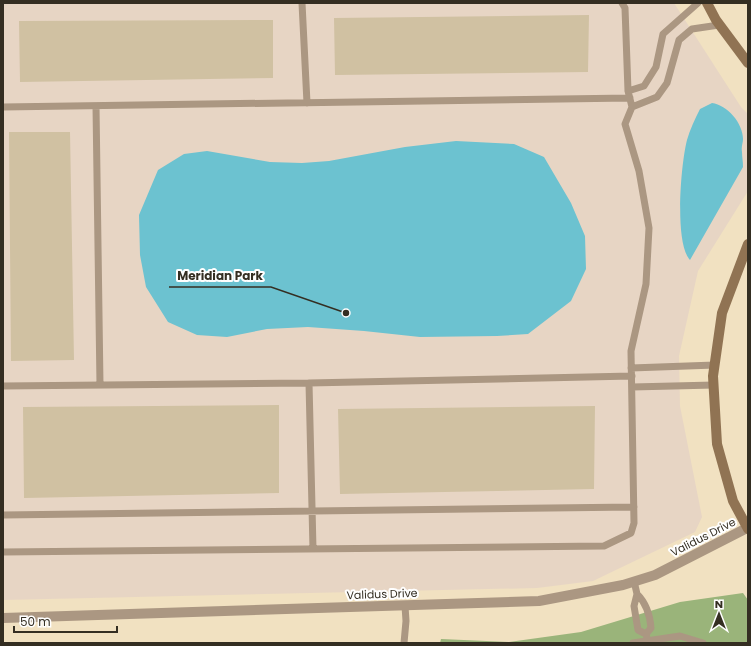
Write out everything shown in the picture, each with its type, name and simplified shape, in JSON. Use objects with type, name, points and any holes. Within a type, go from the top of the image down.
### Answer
[{"type":"street","points":[[707,3],[719,25],[748,63]]},
{"type":"street","points":[[748,244],[722,313],[715,364],[714,385],[717,444],[733,501],[748,528]]},
{"type":"street","name":"Validus Drive","points":[[3,618],[405,606],[539,600],[581,594],[655,575],[748,528]]},
{"type":"lane","points":[[302,3],[307,103]]},
{"type":"lane","points":[[3,552],[604,546],[631,533],[634,523],[634,507],[631,351],[646,284],[649,228],[639,171],[625,124],[632,107],[629,94],[625,8],[622,3]]},
{"type":"lane","points":[[3,107],[307,103],[629,94],[644,86],[656,67],[663,34],[698,3]]},
{"type":"lane","points":[[632,107],[657,97],[666,83],[679,40],[692,29],[719,25]]},
{"type":"lane","points":[[96,106],[100,385]]},
{"type":"lane","points":[[632,368],[715,364]]},
{"type":"lane","points":[[3,386],[309,383],[632,376]]},
{"type":"lane","points":[[309,383],[313,549]]},
{"type":"lane","points":[[632,387],[714,385]]},
{"type":"lane","points":[[3,515],[634,507]]},
{"type":"lane","points":[[634,581],[637,594],[634,606],[638,630],[647,639]]},
{"type":"lane","points":[[637,594],[645,602],[652,628],[647,639]]},
{"type":"lane","points":[[404,643],[406,622],[405,606]]},
{"type":"lane","points":[[634,643],[647,639],[680,636],[703,643]]},
{"type":"shaded area","points":[[3,3],[674,3],[741,107],[748,114],[748,191],[698,271],[679,356],[680,406],[702,517],[695,532],[593,581],[537,588],[3,600]]},
{"type":"green space","points":[[743,593],[748,600],[748,643],[440,643],[441,639],[509,642],[581,632],[680,602]]},
{"type":"water","points":[[712,103],[718,104],[728,111],[740,127],[743,139],[743,167],[690,260],[685,251],[680,221],[681,184],[685,151],[694,120],[700,109]]},
{"type":"water","points":[[456,141],[514,144],[544,157],[571,203],[585,236],[586,269],[571,301],[528,334],[420,337],[308,327],[267,329],[227,337],[197,335],[168,322],[146,287],[140,255],[139,215],[158,170],[184,154],[207,151],[270,162],[302,163],[329,161],[405,147]]},
{"type":"building","points":[[589,15],[588,72],[335,75],[334,18]]},
{"type":"building","points":[[273,20],[273,78],[20,82],[19,21]]},
{"type":"building","points":[[9,132],[70,132],[74,360],[11,361]]},
{"type":"building","points":[[279,405],[279,493],[24,498],[23,407]]},
{"type":"building","points":[[595,406],[594,489],[340,494],[338,409]]},
{"type":"place","name":"Meridian Park","points":[[346,313]]}]
